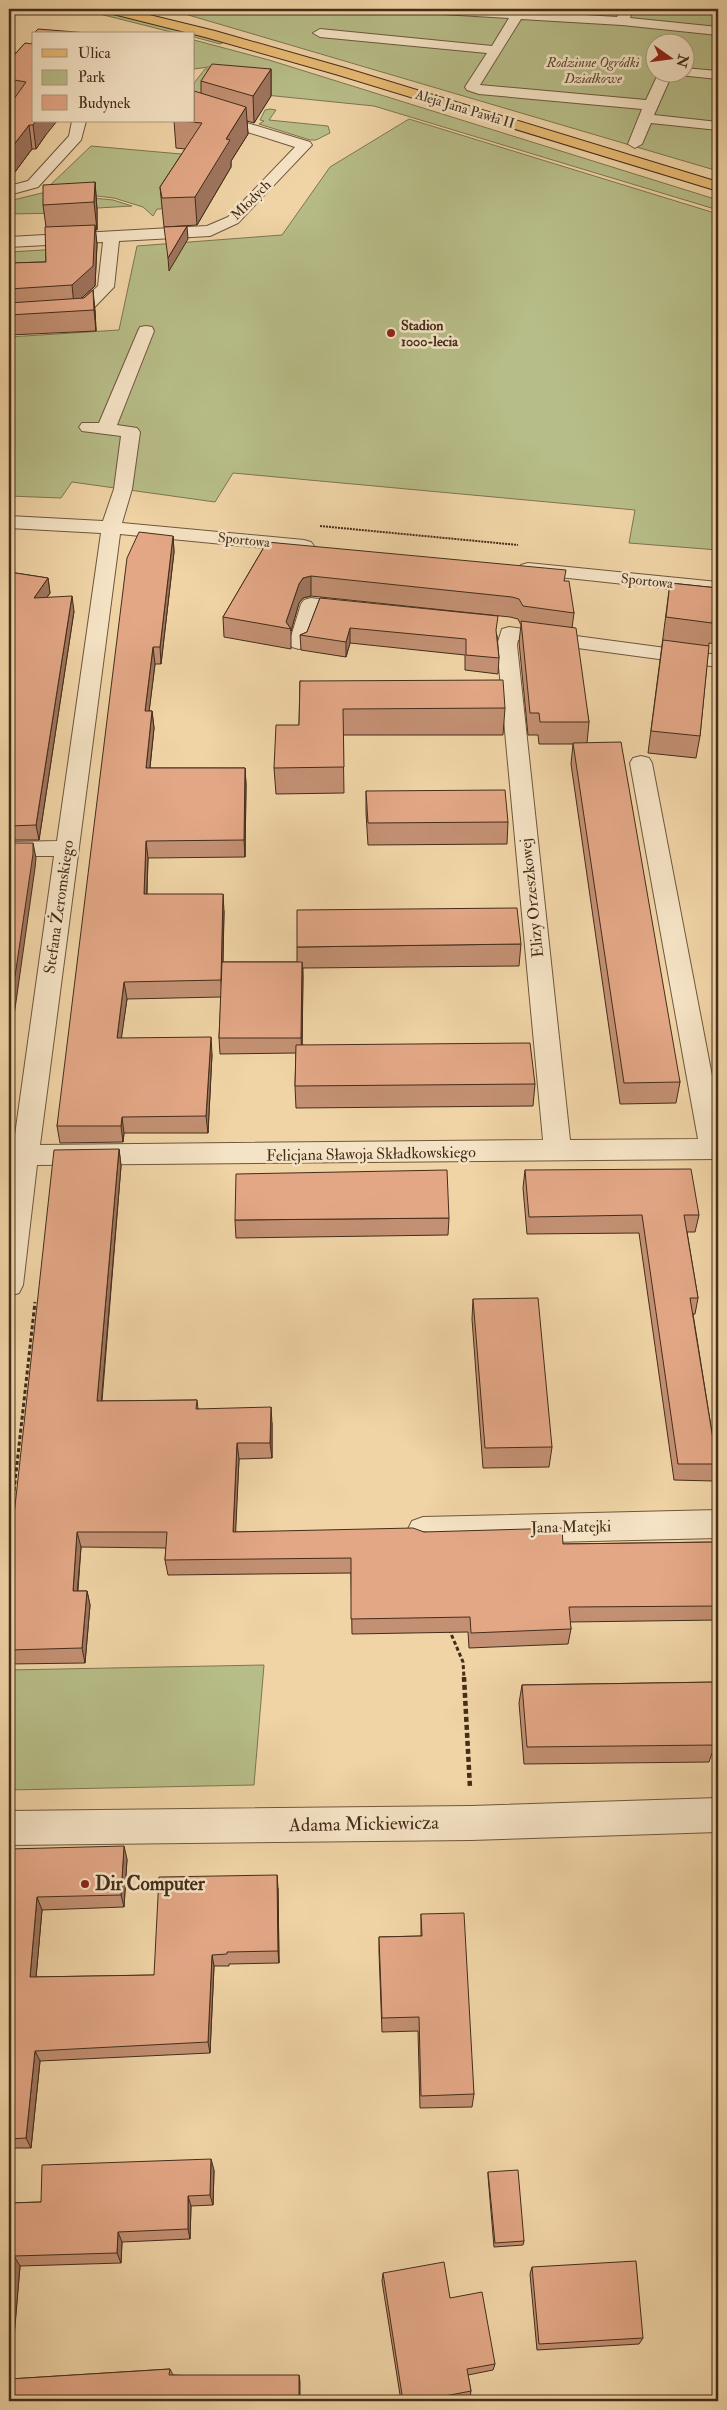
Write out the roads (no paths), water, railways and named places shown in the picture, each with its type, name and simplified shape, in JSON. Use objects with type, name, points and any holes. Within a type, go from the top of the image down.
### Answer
[{"type":"main road","name":"Aleja Jana Pawła II","points":[[110,9],[210,34],[718,186]]},
{"type":"main road","name":"Aleja Jana Pawła II","points":[[139,9],[210,34]]},
{"type":"street","points":[[426,9],[517,15],[625,15],[688,28],[718,31]]},
{"type":"street","points":[[517,15],[472,87],[479,90],[649,112],[718,126]]},
{"type":"street","points":[[686,32],[688,28]]},
{"type":"street","points":[[320,33],[496,50]]},
{"type":"street","points":[[9,54],[32,61]]},
{"type":"street","points":[[694,73],[718,75]]},
{"type":"street","points":[[635,144],[662,82]]},
{"type":"street","name":"Młodych","points":[[9,242],[210,231],[233,220],[304,145],[195,111]]},
{"type":"street","points":[[9,191],[33,184],[76,137],[79,122]]},
{"type":"street","points":[[9,316],[80,312],[106,287],[112,236]]},
{"type":"street","name":"Stefana Żeromskiego","points":[[9,1286],[111,528],[123,489],[131,432],[97,428],[146,330]]},
{"type":"street","name":"Sportowa","points":[[9,522],[69,524],[162,531],[321,547]]},
{"type":"street","name":"Sportowa","points":[[510,567],[718,588]]},
{"type":"street","points":[[299,642],[311,604],[378,611]]},
{"type":"street","name":"Elizy Orzeszkowej","points":[[558,1152],[502,634],[718,661]]},
{"type":"street","points":[[641,763],[716,1149]]},
{"type":"street","points":[[9,849],[67,848]]},
{"type":"street","name":"Felicjana Sławoja Składkowskiego","points":[[25,1156],[716,1149]]},
{"type":"street","name":"Jana Matejki","points":[[423,1531],[718,1524]]},
{"type":"street","name":"Adama Mickiewicza","points":[[9,1828],[471,1823],[718,1815]]},
{"type":"place","name":"Stadion 1000-lecia","points":[[391,333]]},
{"type":"place","name":"Dir Computer","points":[[85,1884]]},
{"type":"park label","name":"Rodzinne Ogródki Działkowe","points":[[593,70]]}]
